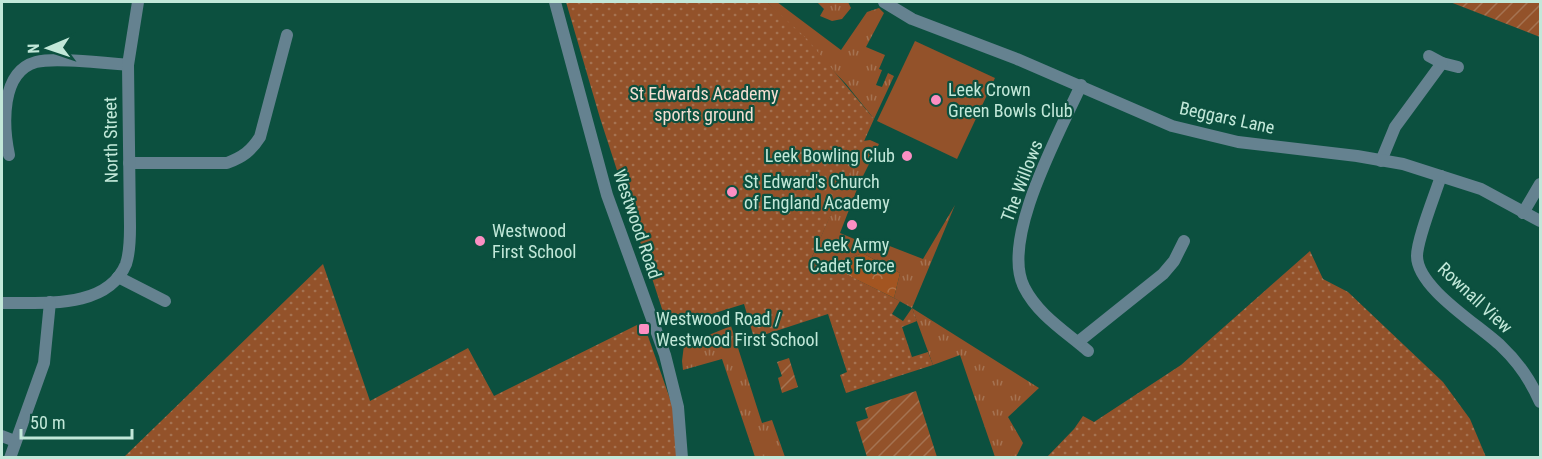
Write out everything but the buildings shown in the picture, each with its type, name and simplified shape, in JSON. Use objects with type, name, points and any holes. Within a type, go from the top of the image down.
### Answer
[{"type":"street","name":"North Street","points":[[118,277],[126,263],[130,247],[128,65],[138,2]]},
{"type":"street","name":"Westwood Road","points":[[555,2],[607,195],[665,355],[678,407],[682,458]]},
{"type":"street","name":"Beggars Lane","points":[[884,2],[912,19],[1081,85],[1172,126],[1238,142],[1357,156],[1403,164],[1481,189],[1540,221]]},
{"type":"street","points":[[129,163],[227,163],[250,151],[260,137],[287,34]]},
{"type":"street","points":[[1429,56],[1442,63],[1458,67]]},
{"type":"street","points":[[9,155],[4,111],[8,95],[24,67],[37,62],[55,61],[128,65]]},
{"type":"street","points":[[1381,161],[1395,127],[1442,63]]},
{"type":"street","name":"The Willows","points":[[1081,85],[1041,173],[1021,230],[1018,252],[1019,271],[1030,298],[1042,313],[1088,351]]},
{"type":"street","name":"Rownall View","points":[[1441,177],[1417,256],[1422,274],[1435,290],[1513,359],[1534,388],[1540,402]]},
{"type":"street","points":[[1523,213],[1540,184]]},
{"type":"street","points":[[1078,342],[1163,274],[1174,261],[1184,241]]},
{"type":"street","points":[[2,303],[71,301],[100,291],[118,277],[165,301]]},
{"type":"street","points":[[10,458],[44,363],[50,302]]},
{"type":"street","points":[[2,436],[15,441]]},
{"type":"green space","name":"St Edwards Academy sports ground","points":[[566,2],[767,2],[807,39],[874,119],[812,257],[900,301],[892,314],[903,321],[912,308],[917,321],[902,327],[912,357],[928,352],[933,365],[846,393],[840,375],[847,372],[828,314],[754,338],[744,304],[676,325],[663,312],[600,118]]},
{"type":"green space","points":[[767,2],[777,2],[841,50],[867,12],[879,8],[884,13],[866,47],[885,55],[876,85],[882,87],[888,73],[894,76],[874,119],[846,84]]},
{"type":"green space","points":[[817,2],[848,2],[851,8],[842,19],[832,21],[820,16],[824,9]]},
{"type":"green space","points":[[1450,2],[1540,2],[1540,37]]},
{"type":"green space","name":"Leek Crown Green Bowls Club","points":[[915,41],[995,78],[957,159],[877,121]]},
{"type":"green space","points":[[870,140],[879,144],[859,184],[840,233],[878,249],[887,245],[923,259],[955,205],[912,308],[894,298],[900,273],[862,253],[831,267],[812,257],[863,141]]},
{"type":"green space","points":[[1310,251],[1323,279],[1348,292],[1443,382],[1470,419],[1486,457],[1047,457],[1074,429],[1083,416],[1094,422],[1181,365]]},
{"type":"green space","points":[[862,253],[900,273],[894,298],[831,267]]},
{"type":"green space","points":[[323,264],[370,401],[468,348],[494,396],[643,322],[681,430],[682,458],[123,458]]},
{"type":"green space","points":[[912,308],[1039,388],[1008,417],[1023,443],[1016,457],[995,457],[960,355],[933,365]]},
{"type":"green space","points":[[731,326],[762,423],[772,420],[785,457],[755,457],[722,359],[683,370],[684,345]]},
{"type":"green space","points":[[789,358],[798,387],[782,393],[778,378],[782,376],[777,362]]},
{"type":"green space","points":[[916,391],[937,457],[867,457],[856,422],[868,418],[865,408]]},
{"type":"place","name":"Leek Crown Green Bowls Club","points":[[936,100]]},
{"type":"place","name":"Leek Bowling Club","points":[[907,156]]},
{"type":"place","name":"St Edward's Church of England Academy","points":[[732,192]]},
{"type":"place","name":"Leek Army Cadet Force","points":[[852,225]]},
{"type":"place","name":"Westwood First School","points":[[480,241]]},
{"type":"place","name":"Westwood Road / Westwood First School","points":[[644,329]]}]
